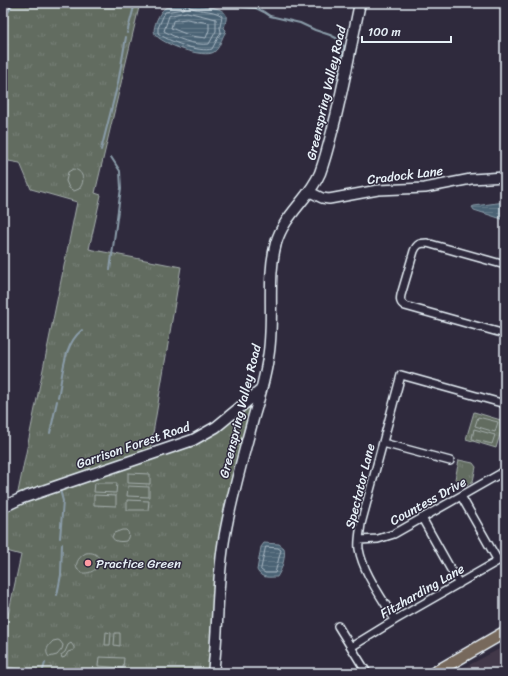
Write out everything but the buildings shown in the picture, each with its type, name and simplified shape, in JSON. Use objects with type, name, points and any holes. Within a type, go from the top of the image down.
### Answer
[{"type":"main road","name":"Greenspring Valley Road","points":[[213,673],[219,574],[225,535],[261,390],[270,343],[272,272],[276,245],[283,226],[290,215],[310,192],[319,174],[328,145],[346,70],[360,3]]},
{"type":"main road","name":"Garrison Forest Road","points":[[3,507],[22,498],[193,440],[216,427],[261,390]]},
{"type":"main road","points":[[434,673],[505,632]]},
{"type":"street","name":"Cradock Lane","points":[[310,192],[322,198],[333,198],[378,190],[425,188],[471,179],[505,177]]},
{"type":"street","points":[[505,265],[427,243],[422,243],[418,245],[414,251],[400,301],[405,306],[505,334]]},
{"type":"street","name":"Spectator Lane","points":[[394,620],[366,569],[359,549],[359,540],[361,524],[400,375],[505,404]]},
{"type":"street","points":[[383,443],[450,462]]},
{"type":"street","points":[[503,472],[505,481]]},
{"type":"street","name":"Countess Drive","points":[[359,540],[372,540],[388,536],[503,472]]},
{"type":"street","points":[[461,496],[498,561]]},
{"type":"street","points":[[422,518],[459,584]]},
{"type":"street","name":"Fitzharding Lane","points":[[351,646],[505,557]]},
{"type":"street","points":[[338,626],[367,673]]},
{"type":"shaded area","points":[[505,646],[505,673],[454,673]]},
{"type":"green space","points":[[3,3],[140,3],[95,193],[101,195],[89,249],[181,267],[149,457],[246,408],[252,409],[231,490],[210,673],[36,673],[3,666],[3,639],[21,555],[3,550],[3,504],[17,497],[77,202],[31,189],[20,163],[3,160]]},
{"type":"green space","points":[[73,169],[79,171],[83,179],[79,189],[74,191],[69,188],[66,181],[68,172]]},
{"type":"green space","points":[[474,412],[504,421],[496,448],[466,439]]},
{"type":"green space","points":[[478,417],[498,422],[495,432],[475,426]]},
{"type":"green space","points":[[474,429],[495,435],[492,444],[472,439]]},
{"type":"green space","points":[[459,460],[473,463],[476,467],[473,481],[467,485],[455,479]]},
{"type":"green space","points":[[128,473],[150,474],[150,484],[128,483]]},
{"type":"green space","points":[[95,483],[117,483],[116,493],[94,492]]},
{"type":"green space","points":[[128,486],[149,487],[149,497],[127,496]]},
{"type":"green space","points":[[94,495],[116,496],[116,506],[94,505]]},
{"type":"green space","points":[[127,500],[149,501],[148,510],[127,510]]},
{"type":"green space","points":[[126,530],[129,534],[126,541],[114,540],[112,537],[114,533]]},
{"type":"green space","name":"Practice Green","points":[[86,553],[97,555],[99,563],[94,570],[89,573],[82,573],[77,569],[77,562]]},
{"type":"green space","points":[[106,632],[111,633],[110,645],[105,645]]},
{"type":"green space","points":[[115,633],[120,633],[120,646],[114,645]]},
{"type":"green space","points":[[58,640],[63,645],[62,649],[57,655],[49,657],[47,653],[48,647],[53,641]]},
{"type":"green space","points":[[71,643],[74,650],[68,652],[65,657],[62,658],[61,655]]},
{"type":"green space","points":[[99,657],[124,658],[123,668],[98,666]]},
{"type":"green space","points":[[99,670],[124,671],[123,673],[99,673]]},
{"type":"water","points":[[184,5],[213,7],[219,9],[226,15],[224,28],[226,30],[219,46],[214,52],[209,54],[201,54],[183,49],[165,42],[155,34],[154,30],[156,22],[163,9],[170,6]]},
{"type":"water","points":[[505,202],[505,220],[474,210],[472,207],[474,206]]},
{"type":"water","points":[[264,543],[279,544],[284,548],[283,563],[277,577],[263,576],[257,570],[261,547]]},
{"type":"waterway","points":[[3,21],[13,3]]},
{"type":"waterway","points":[[127,33],[135,3]]},
{"type":"waterway","points":[[234,3],[244,7],[256,8],[270,16],[300,23],[340,40],[344,46],[337,78]]},
{"type":"waterway","points":[[101,150],[118,83],[126,37]]},
{"type":"waterway","points":[[110,270],[121,188],[120,171],[111,157]]},
{"type":"waterway","points":[[58,397],[67,352],[76,336],[82,330]]},
{"type":"waterway","points":[[50,433],[57,401]]},
{"type":"waterway","points":[[60,490],[63,501],[60,538]]},
{"type":"waterway","points":[[57,595],[61,575],[62,544]]},
{"type":"waterway","points":[[42,673],[45,663]]},
{"type":"place","name":"Practice Green","points":[[88,563]]}]
